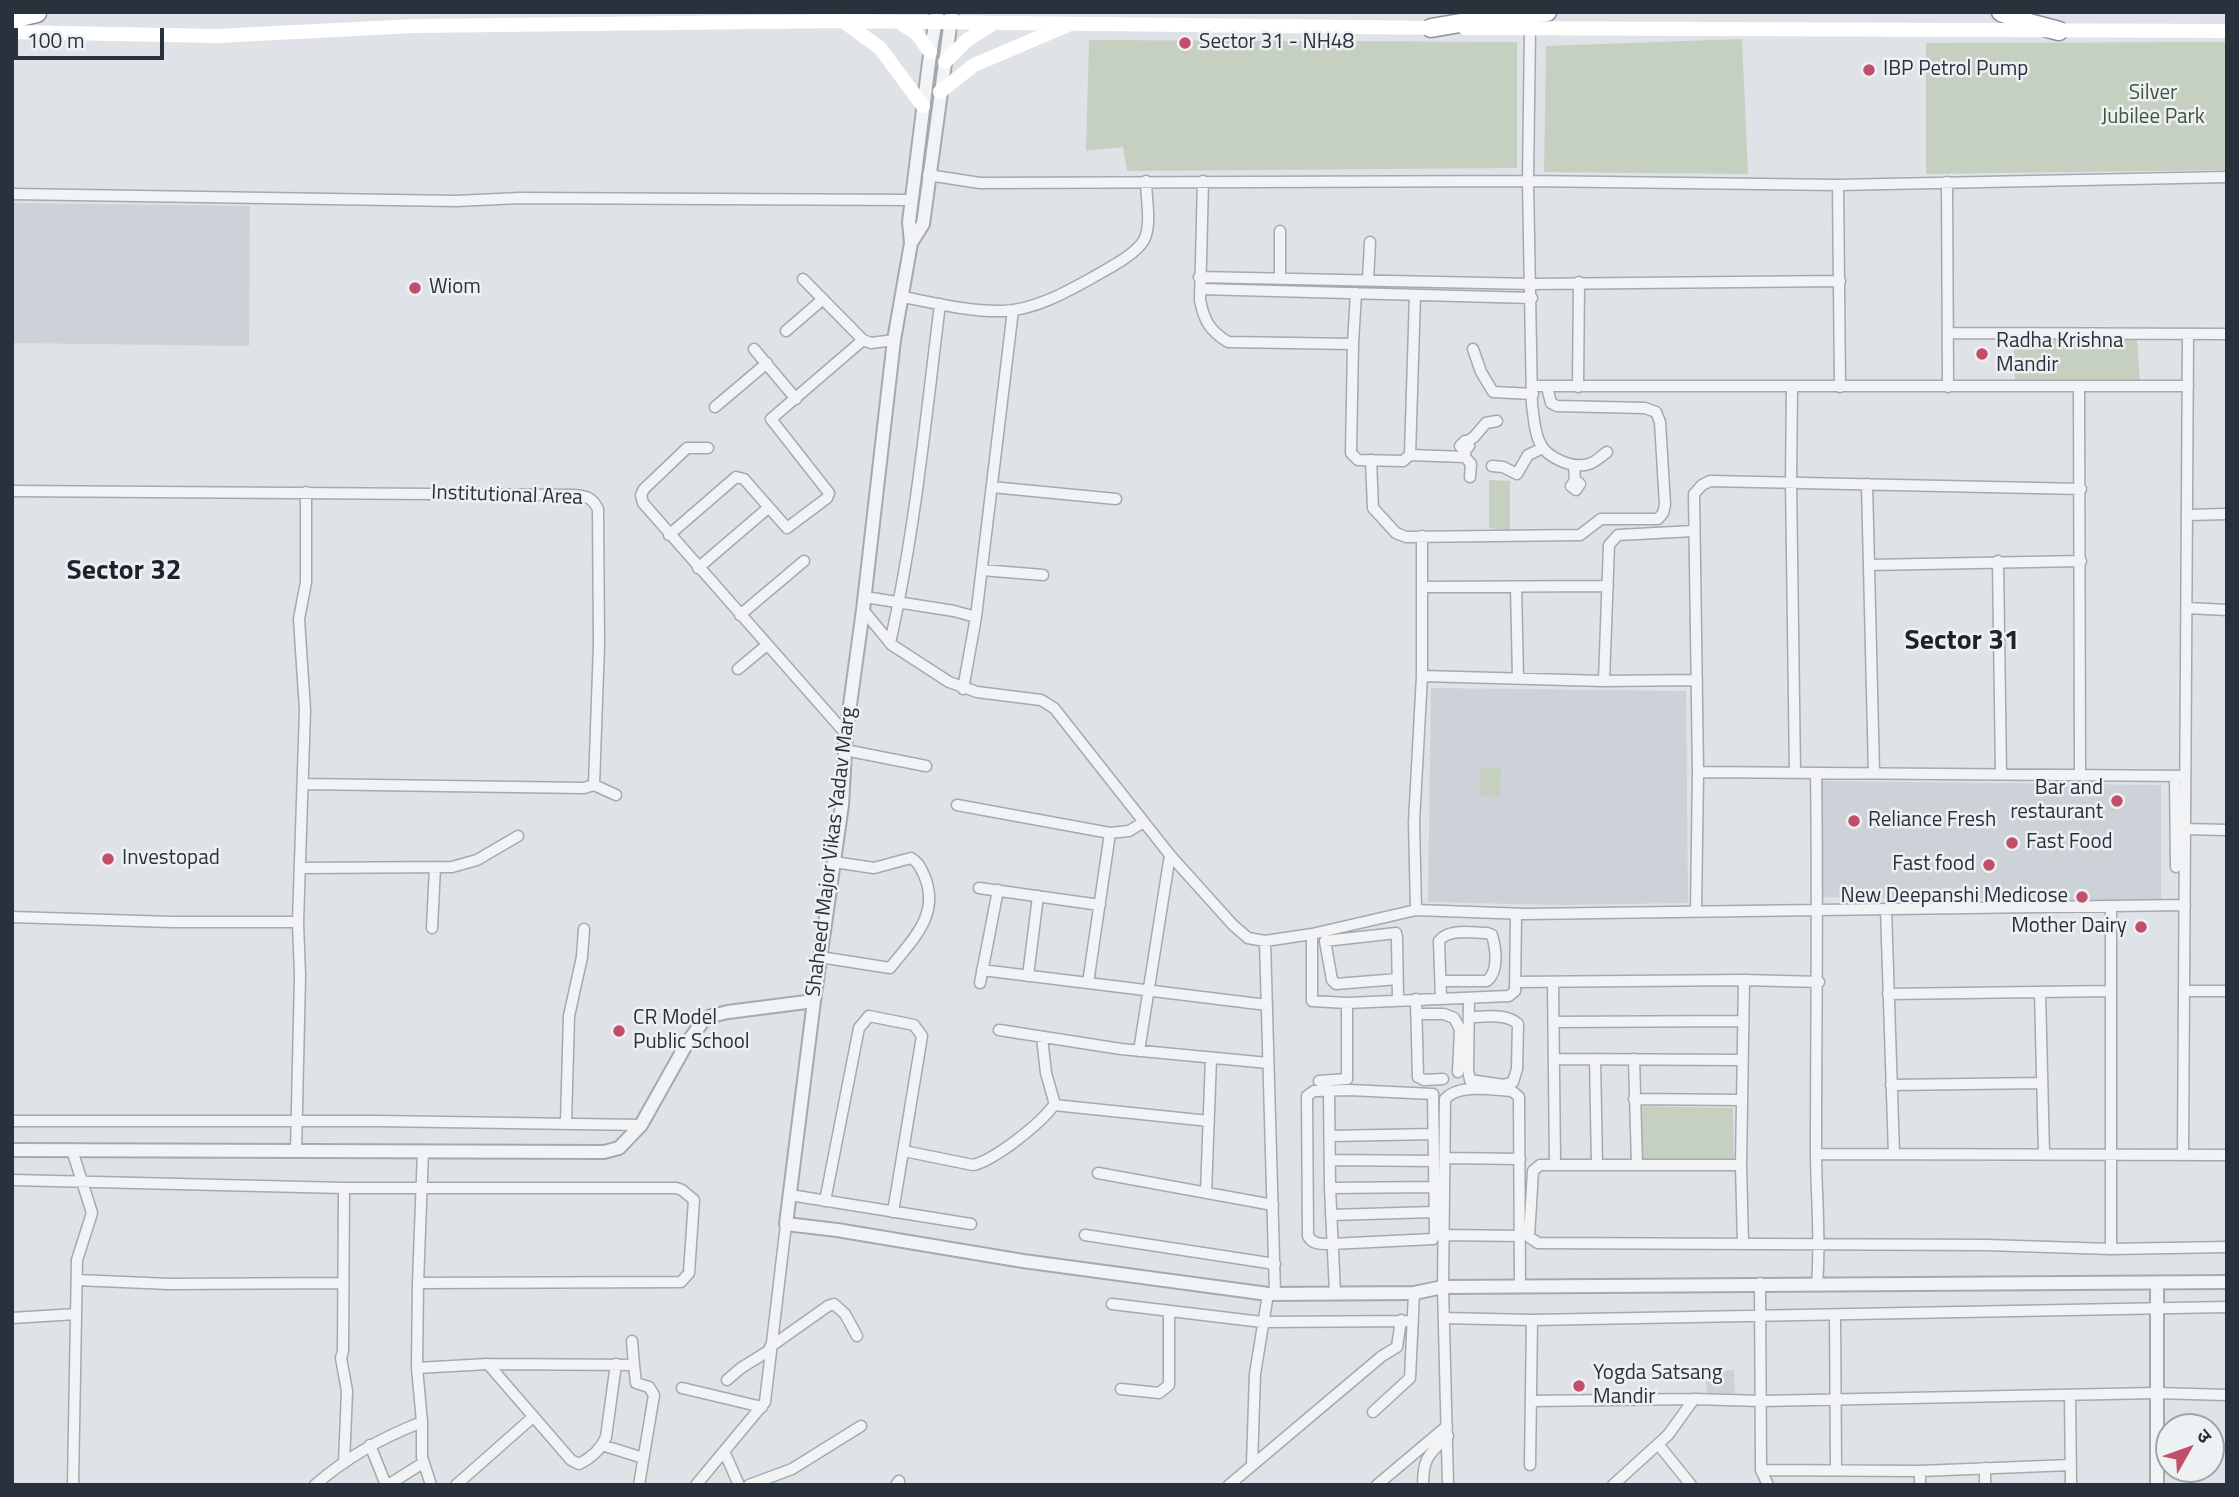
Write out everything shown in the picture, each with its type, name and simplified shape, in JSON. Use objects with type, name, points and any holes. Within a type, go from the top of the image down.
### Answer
[{"type":"highway","points":[[31,12],[37,13]]},
{"type":"highway","points":[[12,19],[53,12]]},
{"type":"highway","points":[[1431,28],[1501,16],[1547,12]]},
{"type":"highway","points":[[2001,12],[2060,31]]},
{"type":"main road","points":[[12,32],[217,36],[415,26],[899,21],[937,17],[995,22],[1431,28],[2227,31]]},
{"type":"main road","points":[[844,21],[880,48],[923,106]]},
{"type":"main road","points":[[899,21],[917,34],[930,52]]},
{"type":"main road","points":[[945,62],[967,40],[995,22]]},
{"type":"main road","points":[[940,92],[974,65],[1073,23]]},
{"type":"street","name":"Shaheed Major Vikas Yadav Marg","points":[[762,1407],[766,1395],[814,1001],[842,805],[846,734],[864,604],[894,340],[911,243],[909,222],[923,106],[937,17]]},
{"type":"street","name":"Shaheed Major Vikas Yadav Marg","points":[[911,243],[922,224],[952,17]]},
{"type":"street","points":[[1530,28],[1528,181],[1536,429],[1543,449],[1574,466],[1591,464],[1607,452]]},
{"type":"street","points":[[928,175],[980,183],[1528,181],[1838,185],[2227,177]]},
{"type":"street","points":[[903,297],[969,309],[1013,310],[1070,289],[1104,271],[1140,245],[1146,233],[1146,181]]},
{"type":"street","points":[[1203,181],[1199,277],[1203,319],[1214,333],[1228,342],[1353,344]]},
{"type":"street","points":[[1947,182],[1948,387]]},
{"type":"street","points":[[1838,185],[1840,387]]},
{"type":"street","points":[[12,194],[456,201],[520,198],[912,201]]},
{"type":"street","points":[[1280,231],[1280,279]]},
{"type":"street","points":[[1368,280],[1370,242]]},
{"type":"street","points":[[1199,277],[1532,284],[1840,281]]},
{"type":"street","points":[[803,279],[863,340],[871,343],[894,340]]},
{"type":"street","points":[[1578,387],[1579,282]]},
{"type":"street","points":[[1200,289],[1532,298]]},
{"type":"street","points":[[1356,293],[1350,447],[1353,457],[1403,461],[1410,455],[1465,450]]},
{"type":"street","points":[[1410,455],[1415,295]]},
{"type":"street","points":[[786,331],[823,299]]},
{"type":"street","points":[[890,643],[899,602],[940,304]]},
{"type":"street","points":[[963,689],[976,617],[1013,310]]},
{"type":"street","points":[[1949,333],[2227,334]]},
{"type":"street","points":[[2176,867],[2186,608],[2188,334]]},
{"type":"street","points":[[669,535],[736,477],[744,479],[787,528],[829,496],[827,489],[772,423],[772,417],[863,340]]},
{"type":"street","points":[[754,349],[796,399]]},
{"type":"street","points":[[1473,349],[1481,372],[1493,392],[1547,387],[2188,386]]},
{"type":"street","points":[[715,407],[767,363]]},
{"type":"street","points":[[1371,460],[1371,503],[1375,513],[1401,536],[1580,535],[1601,519],[1658,519],[1665,505],[1660,422],[1656,412],[1645,408],[1557,406],[1551,403],[1547,387]]},
{"type":"street","points":[[1791,387],[1795,772]]},
{"type":"street","points":[[2079,387],[2080,775]]},
{"type":"street","points":[[1465,450],[1486,423],[1497,421]]},
{"type":"street","points":[[708,448],[687,448],[641,495],[643,503],[846,734]]},
{"type":"street","points":[[1492,466],[1503,467],[1517,474],[1525,458],[1543,449]]},
{"type":"street","points":[[1465,450],[1471,464],[1470,477]]},
{"type":"street","points":[[1574,466],[1575,480]]},
{"type":"street","points":[[1696,911],[1698,772],[1694,494],[1702,485],[1710,481],[1791,481],[2081,489]]},
{"type":"street","points":[[1867,484],[1874,773]]},
{"type":"street","points":[[992,487],[1116,499]]},
{"type":"street","name":"Institutional Area","points":[[12,491],[587,496],[594,501],[598,509],[599,644],[594,785]]},
{"type":"street","points":[[296,1151],[300,976],[298,922],[305,701],[299,619],[306,582],[306,492]]},
{"type":"street","points":[[698,568],[768,508]]},
{"type":"street","points":[[2187,515],[2227,514]]},
{"type":"street","points":[[1604,681],[1609,545],[1613,538],[1618,535],[1694,531]]},
{"type":"street","points":[[1416,910],[1414,822],[1422,676],[1422,536]]},
{"type":"street","points":[[740,615],[804,561]]},
{"type":"street","points":[[1869,565],[2081,561]]},
{"type":"street","points":[[1998,562],[2001,774]]},
{"type":"street","points":[[982,570],[1043,575]]},
{"type":"street","points":[[1424,587],[1608,586]]},
{"type":"street","points":[[1516,587],[1518,678]]},
{"type":"street","points":[[864,604],[899,602],[976,617]]},
{"type":"street","points":[[864,604],[890,643],[949,682],[963,689],[1041,700],[1054,708],[1170,855],[1248,938],[1265,941],[1312,934],[1416,910],[1516,914],[2185,905]]},
{"type":"street","points":[[2186,608],[2227,610]]},
{"type":"street","points":[[738,669],[767,645]]},
{"type":"street","points":[[1422,676],[1604,681],[1697,680]]},
{"type":"street","points":[[845,750],[926,765]]},
{"type":"street","points":[[1698,772],[2180,776]]},
{"type":"street","points":[[1816,773],[1819,982],[1816,1154],[1820,1246],[1817,1284]]},
{"type":"street","points":[[2180,776],[2185,829],[2183,1155]]},
{"type":"street","points":[[304,784],[584,788],[594,785],[616,795]]},
{"type":"street","points":[[957,805],[1110,833],[1129,831],[1144,822]]},
{"type":"street","points":[[2185,829],[2227,830]]},
{"type":"street","points":[[1088,983],[1110,833]]},
{"type":"street","points":[[301,868],[465,865],[518,836]]},
{"type":"street","points":[[1139,1051],[1170,855]]},
{"type":"street","points":[[820,957],[890,968],[926,921],[930,889],[918,862],[911,858],[874,868],[834,862]]},
{"type":"street","points":[[432,928],[435,867]]},
{"type":"street","points":[[979,888],[1100,905]]},
{"type":"street","points":[[980,983],[998,890]]},
{"type":"street","points":[[1028,976],[1038,896]]},
{"type":"street","points":[[2111,907],[2111,1249]]},
{"type":"street","points":[[1886,909],[1894,1154]]},
{"type":"street","points":[[1312,934],[1312,1001],[1347,1003],[1509,996],[1515,991],[1516,982],[1516,914]]},
{"type":"street","points":[[12,917],[172,922],[298,922]]},
{"type":"street","points":[[566,1122],[569,1016],[582,957],[584,929]]},
{"type":"street","points":[[1398,979],[1336,984],[1332,980],[1325,940],[1395,933],[1398,979],[1398,1000]]},
{"type":"street","points":[[1441,981],[1487,981],[1491,978],[1495,958],[1492,935],[1448,933],[1442,936],[1439,941],[1441,999]]},
{"type":"street","points":[[1252,1464],[1255,1374],[1262,1322],[1272,1294],[1275,1264],[1265,941]]},
{"type":"street","points":[[982,970],[1267,1005]]},
{"type":"street","points":[[1743,1243],[1741,1100],[1744,980]]},
{"type":"street","points":[[1516,982],[1819,982]]},
{"type":"street","points":[[1553,983],[1555,1163]]},
{"type":"street","points":[[1888,994],[2110,991]]},
{"type":"street","points":[[2184,991],[2227,991]]},
{"type":"street","points":[[2040,992],[2044,1153]]},
{"type":"street","points":[[1416,999],[1418,1077],[1424,1080],[1443,1079]]},
{"type":"street","points":[[1469,999],[1468,1070],[1470,1080],[1504,1085],[1513,1082],[1517,1069],[1518,1024],[1512,1018],[1469,1017]]},
{"type":"street","points":[[12,1150],[604,1152],[619,1148],[641,1125],[687,1043],[703,1021],[728,1012],[814,1001]]},
{"type":"street","points":[[1318,1081],[1347,1079],[1347,1003]]},
{"type":"street","points":[[1416,1014],[1444,1014],[1454,1018],[1460,1029],[1458,1072]]},
{"type":"street","points":[[825,1201],[859,1028],[869,1016],[914,1025],[922,1036],[893,1212]]},
{"type":"street","points":[[1553,1022],[1742,1021]]},
{"type":"street","points":[[999,1030],[1139,1051],[1268,1063]]},
{"type":"street","points":[[1042,1038],[1054,1105]]},
{"type":"street","points":[[1206,1193],[1212,1058]]},
{"type":"street","points":[[1555,1059],[1742,1060]]},
{"type":"street","points":[[1595,1059],[1597,1165]]},
{"type":"street","points":[[1634,1059],[1637,1165]]},
{"type":"street","points":[[1891,1085],[2042,1083]]},
{"type":"street","points":[[1329,1090],[1331,1244],[1335,1293]]},
{"type":"street","points":[[1329,1090],[1433,1094],[1435,1234],[1430,1240],[1315,1244],[1308,1236],[1307,1096],[1314,1091],[1329,1090]]},
{"type":"street","points":[[1448,1485],[1443,1287],[1445,1098],[1452,1093],[1478,1090],[1517,1093],[1519,1097],[1520,1287]]},
{"type":"street","points":[[1634,1099],[1741,1100]]},
{"type":"street","points":[[1054,1105],[1209,1121]]},
{"type":"street","points":[[904,1152],[973,1165],[980,1163],[996,1155],[1054,1105]]},
{"type":"street","points":[[12,1121],[566,1122],[641,1125]]},
{"type":"street","points":[[1330,1136],[1433,1134]]},
{"type":"street","points":[[72,1150],[92,1213],[77,1260],[73,1485]]},
{"type":"street","points":[[423,1151],[417,1368],[423,1463],[431,1485]]},
{"type":"street","points":[[1816,1154],[2227,1155]]},
{"type":"street","points":[[1446,1158],[1520,1159]]},
{"type":"street","points":[[1329,1160],[1434,1161]]},
{"type":"street","points":[[1741,1165],[1540,1165],[1533,1171],[1528,1231],[1532,1241],[1820,1246],[1986,1245],[2111,1249],[2227,1247]]},
{"type":"street","points":[[1098,1173],[1273,1205]]},
{"type":"street","points":[[12,1180],[344,1188],[676,1188],[694,1200],[688,1273],[681,1282],[418,1283]]},
{"type":"street","points":[[1330,1188],[1434,1187]]},
{"type":"street","points":[[344,1188],[341,1358],[347,1391],[344,1463]]},
{"type":"street","points":[[790,1195],[971,1224]]},
{"type":"street","points":[[1331,1215],[1434,1212]]},
{"type":"street","points":[[786,1224],[1023,1261],[1272,1294],[1414,1293],[1443,1287],[1760,1283],[2227,1282]]},
{"type":"street","points":[[1085,1235],[1275,1264]]},
{"type":"street","points":[[1444,1235],[1521,1236]]},
{"type":"street","points":[[77,1280],[169,1284],[343,1283]]},
{"type":"street","points":[[1760,1283],[1762,1470],[1768,1485]]},
{"type":"street","points":[[2157,1283],[2157,1485]]},
{"type":"street","points":[[1373,1412],[1410,1378],[1414,1293]]},
{"type":"street","points":[[727,1380],[828,1306],[834,1304],[845,1314],[857,1336]]},
{"type":"street","points":[[1112,1304],[1262,1322],[1413,1321]]},
{"type":"street","points":[[1444,1318],[1532,1320],[2227,1307]]},
{"type":"street","points":[[1121,1388],[1159,1393],[1169,1385],[1169,1312]]},
{"type":"street","points":[[12,1318],[76,1314]]},
{"type":"street","points":[[1835,1315],[1836,1469]]},
{"type":"street","points":[[1229,1485],[1382,1356],[1397,1347],[1401,1320]]},
{"type":"street","points":[[1530,1465],[1532,1320]]},
{"type":"street","points":[[632,1341],[636,1383],[649,1387],[653,1395],[639,1485]]},
{"type":"street","points":[[417,1368],[488,1364],[634,1365]]},
{"type":"street","points":[[488,1364],[571,1460],[579,1464],[588,1460],[602,1446],[608,1427],[616,1364]]},
{"type":"street","points":[[682,1388],[762,1407],[696,1485]]},
{"type":"street","points":[[1532,1402],[1694,1399],[1761,1401],[2156,1393],[2227,1395]]},
{"type":"street","points":[[2070,1395],[2071,1485]]},
{"type":"street","points":[[1613,1485],[1658,1444],[1694,1399]]},
{"type":"street","points":[[456,1485],[533,1417]]},
{"type":"street","points":[[314,1485],[370,1445],[422,1422]]},
{"type":"street","points":[[749,1485],[792,1469],[861,1426]]},
{"type":"street","points":[[1377,1485],[1448,1431]]},
{"type":"street","points":[[1423,1485],[1424,1462],[1448,1431]]},
{"type":"street","points":[[1658,1444],[1691,1485]]},
{"type":"street","points":[[370,1445],[387,1485],[423,1463]]},
{"type":"street","points":[[602,1446],[643,1458]]},
{"type":"street","points":[[724,1451],[739,1485]]},
{"type":"street","points":[[1762,1470],[1920,1471],[2071,1465]]},
{"type":"street","points":[[1985,1468],[1985,1485]]},
{"type":"street","points":[[1920,1471],[1920,1485]]},
{"type":"shaded area","points":[[12,203],[250,206],[249,346],[12,343]]},
{"type":"shaded area","points":[[1431,688],[1686,691],[1688,903],[1559,905],[1428,902]]},
{"type":"shaded area","points":[[1820,781],[2161,785],[2161,901],[1819,897]]},
{"type":"shaded area","points":[[1734,1370],[1735,1393],[1707,1395],[1705,1372]]},
{"type":"green space","points":[[1742,39],[1748,174],[1544,172],[1546,46]]},
{"type":"green space","points":[[1089,40],[1517,42],[1517,168],[1127,171],[1123,147],[1086,151]]},
{"type":"green space","name":"Silver Jubilee Park","points":[[2227,42],[2227,170],[1926,174],[1926,43]]},
{"type":"green space","points":[[2013,338],[2137,340],[2140,383],[2015,383]]},
{"type":"green space","points":[[1489,480],[1510,481],[1510,530],[1489,528]]},
{"type":"green space","points":[[1480,767],[1501,768],[1500,797],[1479,796]]},
{"type":"green space","points":[[1639,1106],[1733,1108],[1734,1160],[1640,1160]]},
{"type":"place","name":"Sector 31 - NH48","points":[[1185,43]]},
{"type":"place","name":"IBP Petrol Pump","points":[[1869,70]]},
{"type":"place","name":"Wiom","points":[[415,288]]},
{"type":"place","name":"Radha Krishna Mandir","points":[[1982,354]]},
{"type":"place","name":"Bar and restaurant","points":[[2117,801]]},
{"type":"place","name":"Reliance Fresh","points":[[1854,821]]},
{"type":"place","name":"Fast Food","points":[[2012,843]]},
{"type":"place","name":"Investopad","points":[[108,859]]},
{"type":"place","name":"Fast food","points":[[1989,865]]},
{"type":"place","name":"New Deepanshi Medicose","points":[[2082,897]]},
{"type":"place","name":"Mother Dairy","points":[[2141,927]]},
{"type":"place","name":"CR Model Public School","points":[[619,1031]]},
{"type":"place","name":"Yogda Satsang Mandir","points":[[1579,1386]]},
{"type":"district","name":"Sector 32","points":[[124,572]]},
{"type":"district","name":"Sector 31","points":[[1962,642]]}]
